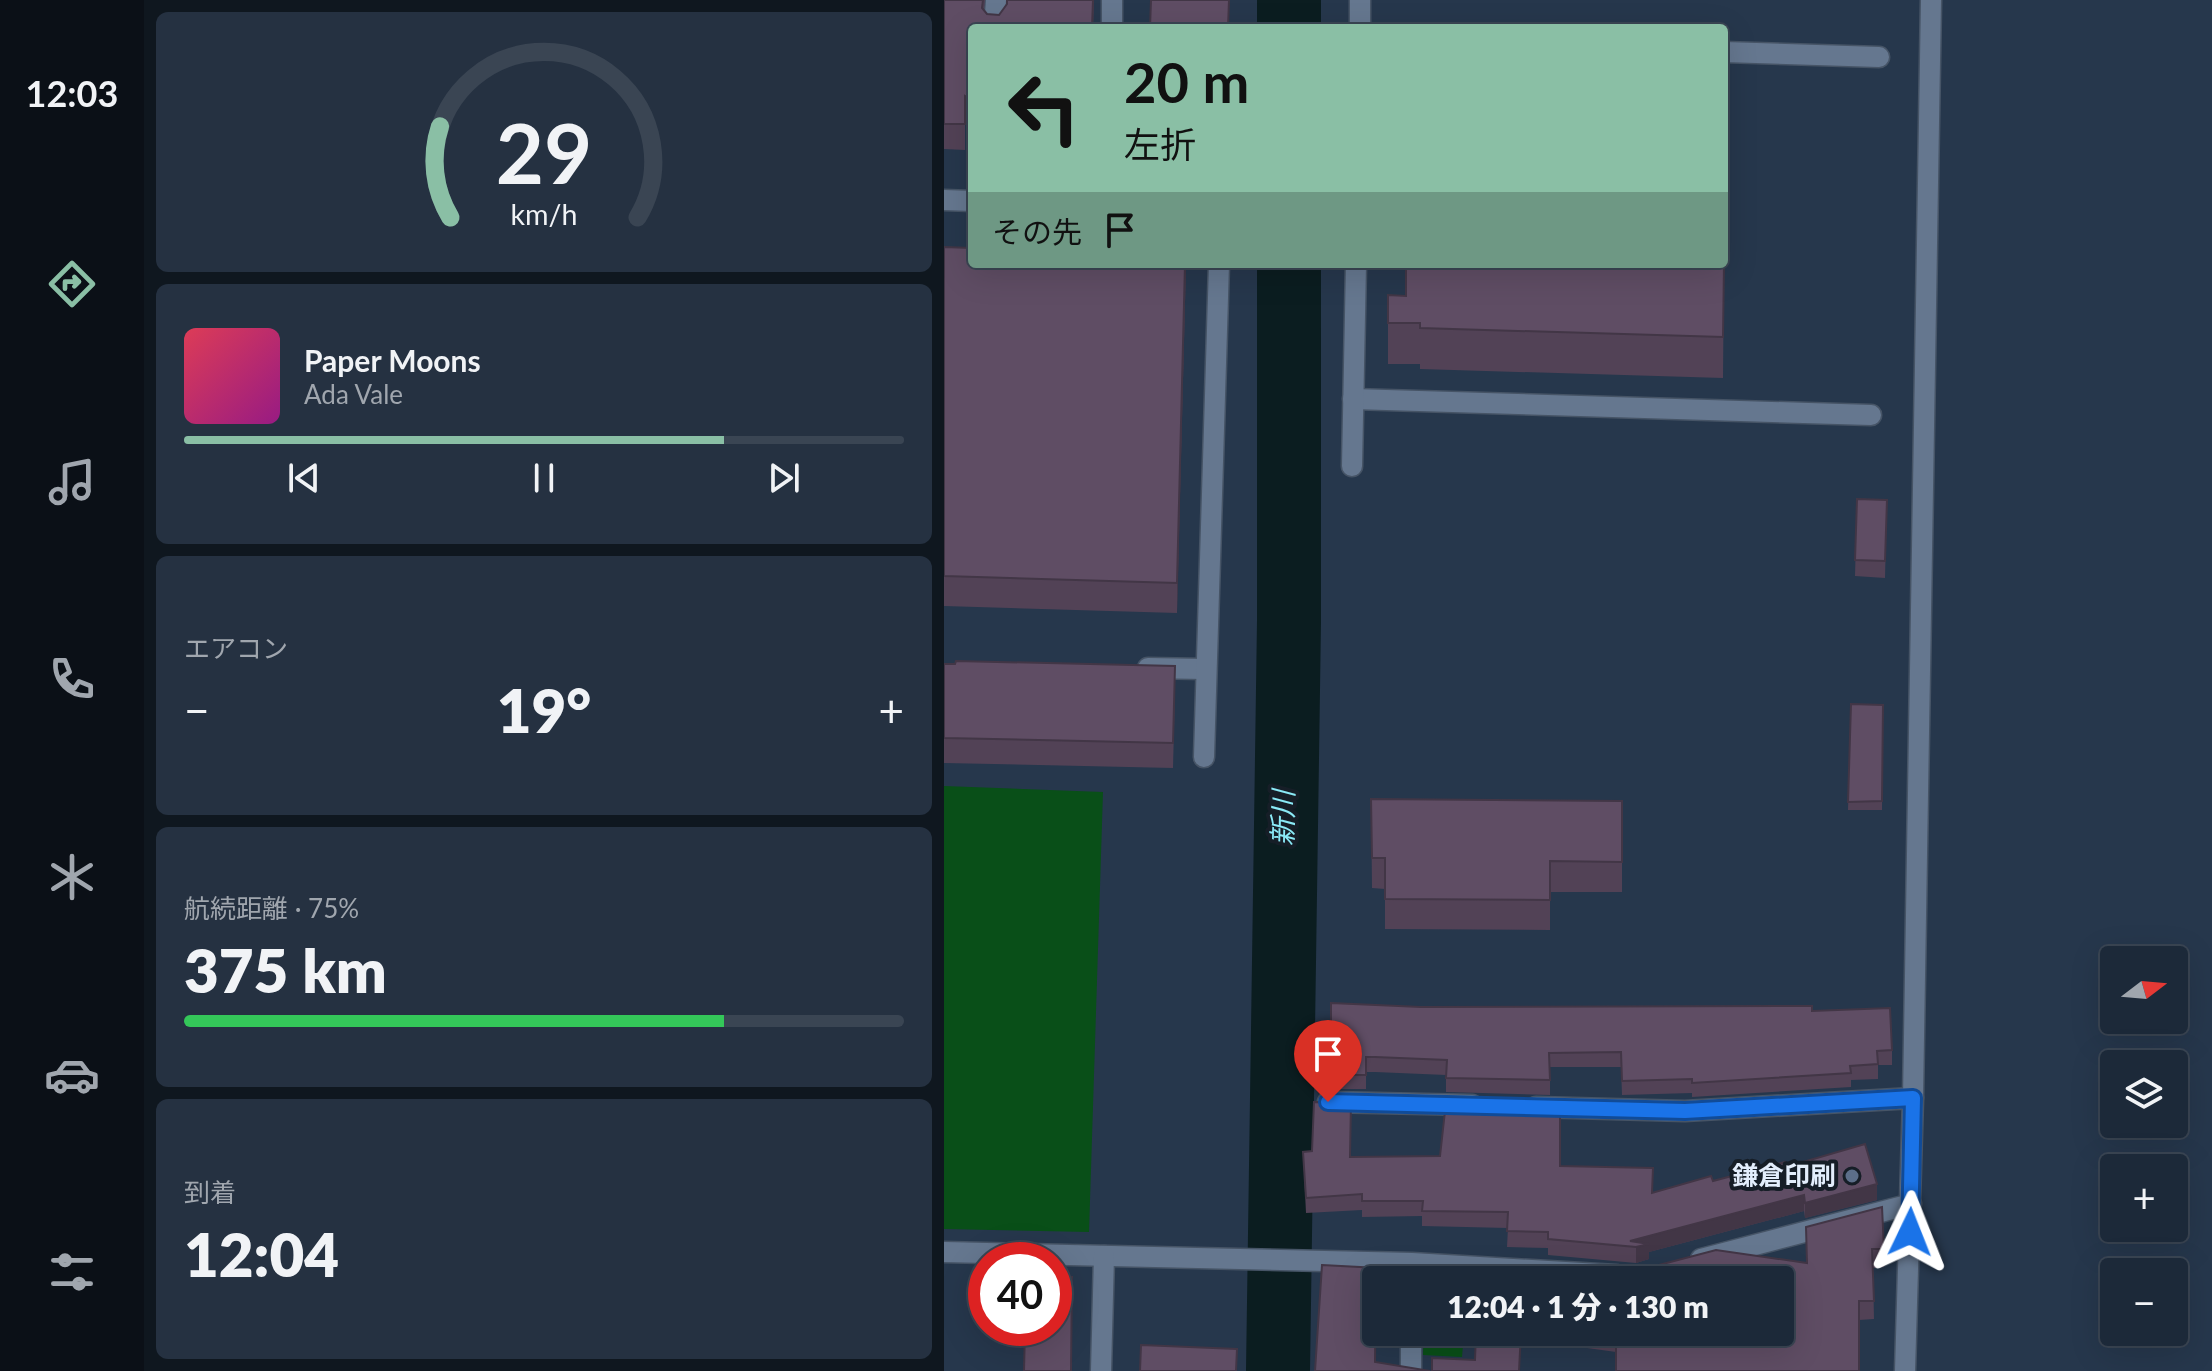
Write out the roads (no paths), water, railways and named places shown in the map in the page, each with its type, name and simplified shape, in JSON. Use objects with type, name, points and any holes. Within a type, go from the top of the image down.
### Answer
[{"type":"street","points":[[994,24],[996,0]]},
{"type":"street","points":[[1112,0],[1112,24]]},
{"type":"street","points":[[1360,0],[1360,24]]},
{"type":"street","points":[[1905,1371],[1911,1204],[1931,0]]},
{"type":"street","points":[[1728,52],[1879,57]]},
{"type":"street","points":[[944,200],[968,201]]},
{"type":"street","points":[[1204,757],[1204,669],[1219,268]]},
{"type":"street","points":[[1352,466],[1356,268]]},
{"type":"street","points":[[1353,399],[1871,415]]},
{"type":"street","points":[[1128,667],[1204,669]]},
{"type":"street","points":[[1519,1106],[1685,1111],[1913,1098]]},
{"type":"street","points":[[1328,1102],[1487,1106]]},
{"type":"street","points":[[1682,1264],[1911,1204]]},
{"type":"street","points":[[944,1252],[1104,1256],[1362,1269]]},
{"type":"street","points":[[1101,1371],[1104,1256]]},
{"type":"street","points":[[1411,1346],[1411,1371]]},
{"type":"waterway","name":"新川","points":[[1289,0],[1289,24]]},
{"type":"waterway","name":"新川","points":[[1278,1371],[1289,621],[1289,268]]},
{"type":"place","name":"鎌倉印刷","points":[[1852,1176]]}]
